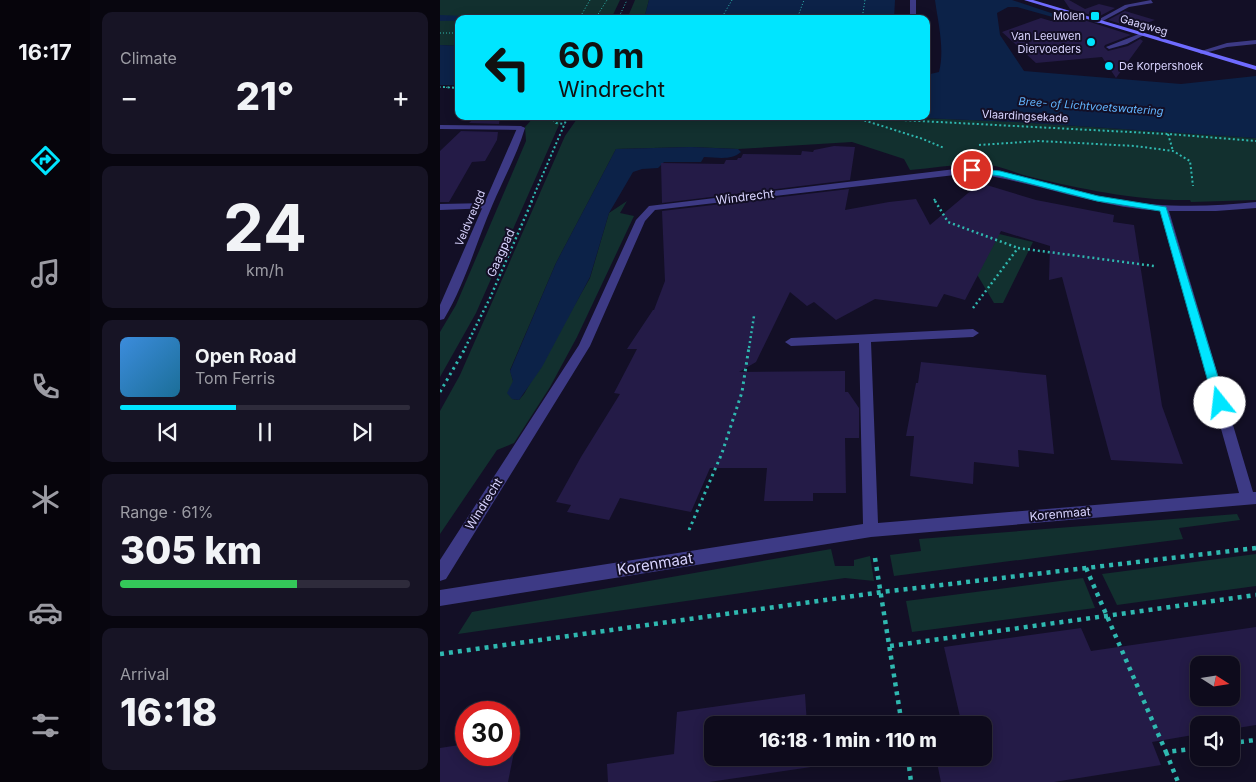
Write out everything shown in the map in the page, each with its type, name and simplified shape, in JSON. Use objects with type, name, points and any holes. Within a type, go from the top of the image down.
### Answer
[{"type":"main road","name":"Gaagweg","points":[[1027,0],[1256,68]]},
{"type":"street","points":[[913,15],[914,0]]},
{"type":"street","points":[[1097,22],[1127,6],[1151,2]]},
{"type":"street","points":[[1110,47],[1125,43],[1141,35]]},
{"type":"street","points":[[1201,52],[1227,45],[1256,42]]},
{"type":"street","name":"Veldvreugd","points":[[440,127],[521,128],[517,142],[488,206],[452,294],[440,316]]},
{"type":"street","name":"Windrecht","points":[[440,574],[584,346],[641,220],[652,208],[972,170],[1000,173],[1097,199],[1164,209],[1226,208],[1256,205]]},
{"type":"street","points":[[440,207],[488,206]]},
{"type":"street","points":[[1164,209],[1180,270],[1252,498]]},
{"type":"street","points":[[790,342],[973,333]]},
{"type":"street","points":[[865,338],[871,530]]},
{"type":"street","name":"Korenmaat","points":[[440,598],[871,530],[1252,498]]},
{"type":"path","points":[[581,15],[590,0]]},
{"type":"path","points":[[598,15],[607,0]]},
{"type":"path","points":[[620,15],[627,0]]},
{"type":"path","points":[[723,15],[732,0]]},
{"type":"path","points":[[798,15],[804,0]]},
{"type":"path","points":[[863,15],[865,0]]},
{"type":"path","points":[[440,33],[455,33]]},
{"type":"path","points":[[440,87],[455,88]]},
{"type":"path","points":[[554,120],[564,124]]},
{"type":"path","name":"Gaagpad","points":[[440,392],[473,334],[490,298],[566,120]]},
{"type":"path","points":[[862,120],[876,126],[928,140],[947,150],[958,171]]},
{"type":"path","name":"Vlaardingsekade","points":[[896,120],[1168,134],[1256,141]]},
{"type":"path","points":[[1168,134],[1172,152]]},
{"type":"path","points":[[975,146],[1039,141],[1135,146],[1172,152],[1190,161],[1194,209]]},
{"type":"path","points":[[920,176],[948,222],[1018,248],[1180,270]]},
{"type":"path","points":[[973,333],[971,312],[1018,248]]},
{"type":"path","points":[[676,561],[722,453],[742,392],[754,316]]},
{"type":"path","points":[[440,654],[882,592],[1256,548]]},
{"type":"path","points":[[875,555],[901,716]]},
{"type":"path","points":[[1086,568],[1178,782]]},
{"type":"path","points":[[890,646],[1107,618],[1256,595]]},
{"type":"path","points":[[1240,742],[1256,740]]},
{"type":"path","points":[[1166,752],[1190,749]]},
{"type":"path","points":[[909,766],[912,782]]},
{"type":"green space","points":[[440,0],[620,0],[613,15],[455,15],[455,46],[440,45]]},
{"type":"green space","points":[[635,0],[649,0],[645,15],[629,15]]},
{"type":"green space","points":[[930,118],[1017,122],[1256,138],[1256,200],[1191,202],[1190,200],[1150,199],[1090,190],[1026,176],[1000,167],[980,164],[910,170],[904,159],[852,142],[738,149],[691,147],[616,149],[556,263],[510,370],[513,381],[512,399],[519,400],[524,394],[590,278],[609,213],[627,201],[620,213],[634,216],[577,337],[550,387],[514,443],[497,450],[440,534],[440,411],[460,375],[565,136],[576,120],[930,120]]},
{"type":"green space","points":[[531,120],[561,120],[476,313],[440,377],[440,332],[456,305],[526,141],[525,127]]},
{"type":"green space","points":[[941,214],[991,232],[1033,242],[1003,303],[994,303]]},
{"type":"green space","points":[[1237,514],[1240,520],[1179,528],[1183,539],[894,576],[890,555],[921,551],[919,539]]},
{"type":"green space","points":[[831,549],[835,566],[854,566],[854,560],[870,556],[874,581],[845,578],[458,634],[472,612]]},
{"type":"green space","points":[[1256,554],[1256,586],[1117,605],[1102,574]]},
{"type":"green space","points":[[1083,578],[1095,608],[912,632],[906,601]]},
{"type":"water","points":[[649,0],[895,0],[894,15],[645,15]]},
{"type":"water","name":"Bree- of Lichtvoetswatering","points":[[935,0],[1012,0],[1120,36],[1017,7],[1008,7],[997,13],[1000,35],[1024,71],[1181,84],[1256,76],[1256,138],[1017,122],[930,118],[930,74],[939,72],[941,63],[940,36]]},
{"type":"water","points":[[440,15],[455,16],[455,21],[440,21]]},
{"type":"water","points":[[440,45],[455,46],[455,85],[440,85]]},
{"type":"water","points":[[691,147],[738,149],[741,152],[728,158],[704,157],[701,162],[664,162],[658,168],[642,169],[633,172],[609,213],[590,277],[542,367],[519,400],[512,399],[507,393],[513,381],[510,371],[556,263],[616,149]]},
{"type":"building","points":[[1064,0],[1069,0],[1085,9],[1099,4],[1115,8],[1098,17],[1070,9]]},
{"type":"building","points":[[1125,11],[1155,20],[1134,28],[1108,20]]},
{"type":"building","points":[[1068,15],[1131,35],[1105,45],[1104,47],[1108,51],[1128,46],[1140,39],[1143,41],[1116,78],[1102,57],[1036,63],[1002,32],[1041,18],[1051,21]]},
{"type":"building","points":[[472,120],[500,120],[499,124],[469,123]]},
{"type":"building","points":[[461,131],[498,132],[497,140],[485,161],[472,162],[449,202],[440,202],[440,151]]},
{"type":"building","points":[[834,146],[855,147],[850,180],[662,203],[661,163],[724,164],[726,160],[741,158],[743,154],[801,155],[802,151],[813,152],[814,150]]},
{"type":"building","points":[[980,183],[1036,200],[1114,215],[1113,222],[1134,225],[1162,406],[1183,464],[1111,460],[1062,277],[1049,280],[1050,246],[1001,231],[965,300],[944,294],[937,307],[875,299],[836,320],[814,302],[807,306],[790,292],[756,362],[739,372],[845,371],[845,392],[848,392],[859,408],[859,438],[845,438],[846,493],[813,493],[813,501],[764,501],[767,468],[710,468],[691,512],[620,498],[609,520],[567,512],[571,505],[556,502],[620,394],[614,393],[637,349],[627,349],[654,310],[665,281],[662,211],[849,189],[845,210],[916,199],[930,225]]},
{"type":"building","points":[[921,362],[1046,375],[1054,454],[1018,450],[1019,467],[974,462],[973,484],[910,476],[914,436],[906,436]]},
{"type":"building","points":[[1256,627],[1256,725],[1240,728],[1240,716],[1190,716],[1190,736],[1152,742],[1161,765],[1054,782],[941,782],[938,766],[992,766],[992,716],[960,716],[944,647],[1081,628],[1091,651]]},
{"type":"building","points":[[805,694],[806,716],[704,716],[704,766],[811,767],[709,782],[608,782],[607,764],[674,754],[677,712]]},
{"type":"building","points":[[455,746],[455,766],[511,766],[508,782],[440,782],[440,748]]},
{"type":"place","name":"Molen","points":[[1095,16]]},
{"type":"place","name":"Van Leeuwen Diervoeders","points":[[1091,42]]},
{"type":"place","name":"De Korpershoek","points":[[1109,66]]},
{"type":"route","points":[[972,170],[1000,173],[1097,199],[1164,209],[1180,270],[1220,403]]}]
